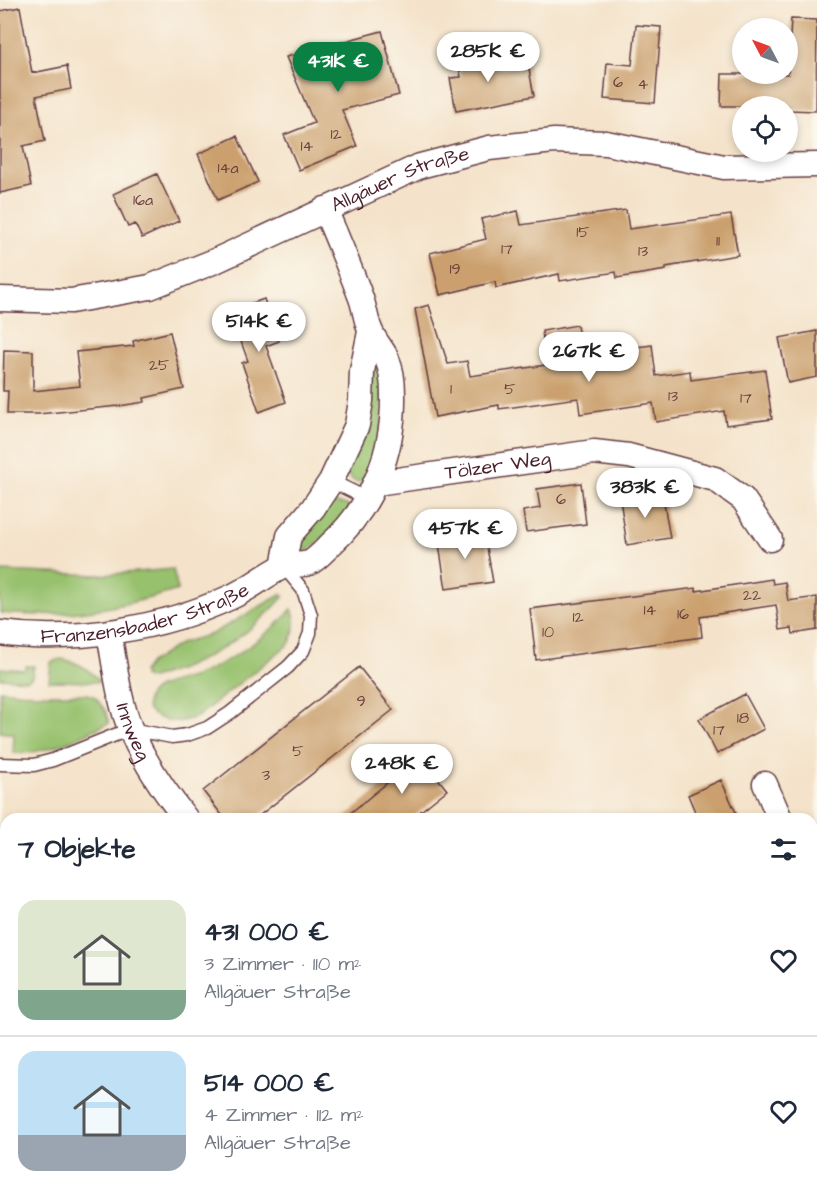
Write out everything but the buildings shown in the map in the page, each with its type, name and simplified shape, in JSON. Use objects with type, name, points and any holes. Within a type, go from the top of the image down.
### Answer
[{"type":"street","name":"Allgäuer Straße","points":[[0,299],[71,301],[150,287],[215,261],[420,166],[469,152],[554,141],[606,143],[724,167],[817,165]]},
{"type":"street","name":"Franzensbader Straße","points":[[0,633],[22,636],[57,636],[109,633],[154,623],[230,598],[284,566],[309,563],[344,533],[372,491],[387,453],[393,394],[387,359],[370,332],[354,279],[326,209]]},
{"type":"street","name":"Franzensbader Straße","points":[[284,566],[289,536],[313,508],[331,481],[357,425],[362,371],[370,332]]},
{"type":"street","name":"Tölzer Weg","points":[[372,491],[594,452],[629,456],[715,479],[742,499],[770,539]]},
{"type":"street","name":"Innweg","points":[[109,633],[130,729],[148,764],[181,813]]},
{"type":"street","points":[[765,784],[777,813]]},
{"type":"lane","points":[[331,481],[372,491]]},
{"type":"lane","points":[[0,764],[34,765],[53,760],[130,729],[172,737],[188,735],[207,728],[230,713],[288,667],[303,651],[307,642],[311,615],[303,590],[284,566]]},
{"type":"green space","points":[[375,366],[378,366],[382,373],[381,443],[363,482],[357,482],[346,471]]},
{"type":"green space","points":[[327,503],[347,505],[350,509],[324,538],[296,559],[282,553]]},
{"type":"green space","points":[[173,569],[178,590],[134,602],[68,613],[0,613],[0,571],[100,575]]},
{"type":"green space","points":[[282,594],[284,596],[270,611],[222,648],[166,674],[147,679],[143,676],[143,672],[150,663],[181,643],[212,634]]},
{"type":"green space","points":[[292,609],[295,627],[289,644],[198,716],[172,721],[160,718],[148,711],[147,704],[151,692],[166,684],[197,675],[223,663],[260,638]]},
{"type":"green space","points":[[61,659],[83,667],[101,682],[49,681],[51,662]]},
{"type":"green space","points":[[26,666],[34,666],[32,677],[28,680],[0,678],[0,668],[25,670]]},
{"type":"green space","points":[[0,690],[37,694],[87,694],[95,697],[105,710],[109,723],[50,748],[13,753],[14,734],[0,732]]}]
